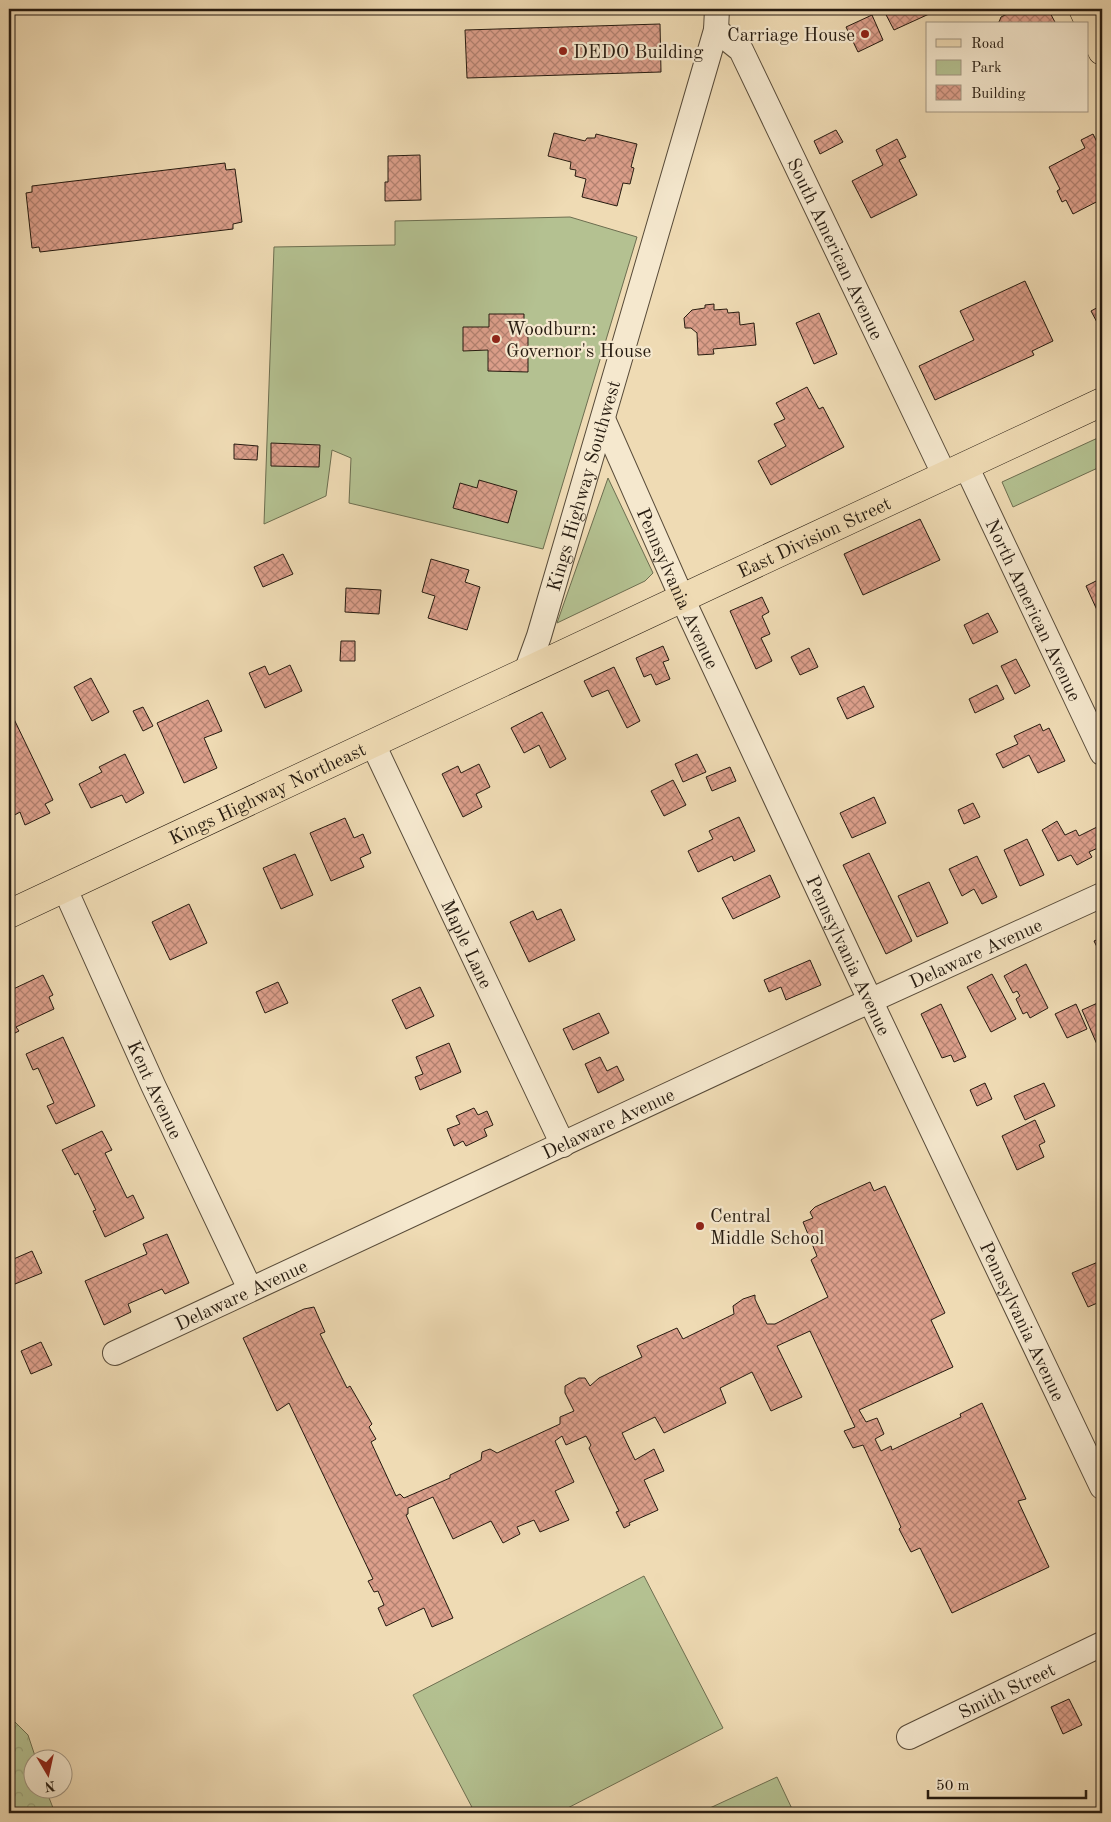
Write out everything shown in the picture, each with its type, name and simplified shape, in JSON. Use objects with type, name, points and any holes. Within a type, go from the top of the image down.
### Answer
[{"type":"main road","points":[[1083,9],[1102,51]]},
{"type":"main road","name":"East Division Street","points":[[526,672],[1102,402]]},
{"type":"main road","name":"Kings Highway Northeast","points":[[9,914],[526,672]]},
{"type":"street","name":"Kings Highway Southwest","points":[[526,672],[539,636],[603,419],[717,19]]},
{"type":"street","name":"South American Avenue","points":[[717,19],[740,50],[955,471]]},
{"type":"street","name":"Pennsylvania Avenue","points":[[603,419],[682,598],[1102,1487]]},
{"type":"street","name":"North American Avenue","points":[[955,471],[1102,753]]},
{"type":"street","name":"Maple Lane","points":[[373,744],[563,1145]]},
{"type":"street","name":"Kent Avenue","points":[[65,889],[153,1085],[250,1289]]},
{"type":"street","name":"Delaware Avenue","points":[[115,1353],[1102,895]]},
{"type":"street","name":"Smith Street","points":[[909,1737],[1102,1644]]},
{"type":"green space","points":[[570,217],[637,237],[543,549],[349,503],[351,458],[332,450],[326,496],[264,524],[274,247],[395,245],[395,221]]},
{"type":"green space","points":[[1102,436],[1102,466],[1013,507],[1002,482]]},
{"type":"green space","points":[[608,478],[653,573],[645,581],[557,623]]},
{"type":"green space","points":[[644,1576],[723,1728],[558,1813],[475,1813],[413,1695]]},
{"type":"green space","points":[[9,1716],[28,1735],[33,1750],[22,1750],[22,1800],[50,1800],[55,1813],[15,1813],[9,1801]]},
{"type":"green space","points":[[777,1777],[794,1813],[699,1813]]},
{"type":"building","points":[[883,9],[940,9],[894,30]]},
{"type":"building","points":[[1017,9],[1048,9],[1055,22],[999,22],[1001,17]]},
{"type":"building","name":"Carriage House","points":[[872,15],[883,40],[858,52],[846,27]]},
{"type":"building","name":"DEDO Building","points":[[660,24],[661,72],[467,78],[465,30]]},
{"type":"building","points":[[836,130],[843,142],[820,154],[814,141]]},
{"type":"building","points":[[554,133],[585,141],[587,138],[595,138],[596,134],[637,144],[631,167],[634,168],[630,184],[623,183],[617,206],[582,197],[586,179],[575,176],[576,170],[570,169],[571,162],[548,156]]},
{"type":"building","points":[[1093,134],[1102,152],[1102,199],[1073,214],[1066,200],[1062,202],[1057,191],[1060,189],[1049,167],[1085,148],[1081,140]]},
{"type":"building","points":[[897,139],[906,157],[899,160],[917,195],[871,218],[852,181],[883,165],[876,150]]},
{"type":"building","points":[[420,155],[421,200],[385,201],[385,182],[388,182],[388,156]]},
{"type":"building","points":[[225,163],[226,170],[235,169],[242,222],[233,224],[233,229],[40,252],[39,247],[32,248],[26,193],[32,192],[32,186]]},
{"type":"building","points":[[1025,281],[1053,341],[1032,351],[1034,355],[935,400],[919,366],[974,340],[960,311]]},
{"type":"building","points":[[714,304],[714,310],[727,309],[728,313],[739,312],[740,325],[754,323],[756,345],[713,349],[714,354],[698,355],[697,333],[691,328],[685,328],[684,318],[692,310]]},
{"type":"building","points":[[1102,305],[1102,325],[1099,326],[1091,311]]},
{"type":"building","points":[[819,313],[837,354],[814,364],[796,323]]},
{"type":"building","name":"Woodburn: Governor's House","points":[[489,314],[524,314],[524,325],[528,326],[528,372],[488,371],[488,350],[463,351],[463,327],[489,327]]},
{"type":"building","points":[[807,387],[819,409],[823,407],[844,447],[771,485],[758,461],[786,446],[774,424],[785,419],[776,403]]},
{"type":"building","points":[[271,443],[320,445],[319,467],[271,466]]},
{"type":"building","points":[[234,444],[258,446],[257,460],[234,459]]},
{"type":"building","points":[[479,480],[517,491],[508,523],[453,508],[460,483],[477,488]]},
{"type":"building","points":[[920,519],[940,560],[863,595],[844,554]]},
{"type":"building","points":[[283,554],[293,574],[263,587],[254,567]]},
{"type":"building","points":[[431,559],[469,570],[465,582],[480,587],[467,630],[428,618],[435,596],[422,592]]},
{"type":"building","points":[[1102,578],[1102,621],[1086,586]]},
{"type":"building","points":[[346,588],[381,590],[379,614],[345,612]]},
{"type":"building","points":[[762,597],[769,612],[762,616],[770,634],[761,638],[772,661],[756,669],[730,611]]},
{"type":"building","points":[[988,613],[998,632],[973,644],[964,625]]},
{"type":"building","points":[[341,641],[355,641],[355,661],[340,661]]},
{"type":"building","points":[[663,646],[669,660],[663,662],[670,679],[656,685],[651,674],[644,677],[636,658]]},
{"type":"building","points":[[809,648],[818,667],[800,675],[791,657]]},
{"type":"building","points":[[1016,659],[1030,686],[1015,694],[1001,666]]},
{"type":"building","points":[[290,665],[302,691],[265,708],[249,673],[265,666],[269,675]]},
{"type":"building","points":[[614,667],[640,721],[627,728],[608,690],[592,697],[584,681]]},
{"type":"building","points":[[91,678],[109,712],[92,721],[74,687]]},
{"type":"building","points":[[997,685],[1004,699],[975,713],[969,699]]},
{"type":"building","points":[[864,686],[874,707],[847,719],[837,698]]},
{"type":"building","points":[[208,700],[222,731],[204,738],[217,768],[184,783],[157,723]]},
{"type":"building","points":[[143,707],[153,726],[143,731],[133,711]]},
{"type":"building","points":[[542,712],[566,759],[550,768],[539,745],[524,753],[511,728]]},
{"type":"building","points":[[13,717],[53,800],[45,804],[50,813],[25,825],[20,812],[13,816],[9,807],[9,719]]},
{"type":"building","points":[[1040,724],[1043,731],[1049,728],[1065,761],[1038,773],[1029,755],[1003,768],[996,754],[1018,744],[1014,736]]},
{"type":"building","points":[[125,754],[144,793],[126,803],[122,795],[91,808],[79,784],[102,772],[99,767]]},
{"type":"building","points":[[697,754],[706,772],[683,782],[675,764]]},
{"type":"building","points":[[479,764],[490,787],[476,794],[482,807],[463,817],[442,774],[458,766],[461,773]]},
{"type":"building","points":[[730,767],[736,781],[712,791],[706,777]]},
{"type":"building","points":[[673,780],[686,805],[664,816],[651,791]]},
{"type":"building","points":[[874,797],[886,823],[852,838],[840,813]]},
{"type":"building","points":[[973,803],[980,817],[964,824],[958,810]]},
{"type":"building","points":[[739,817],[755,851],[734,861],[732,856],[698,872],[688,851],[713,839],[709,831]]},
{"type":"building","points":[[345,818],[354,838],[363,834],[371,853],[360,858],[364,867],[331,881],[310,833]]},
{"type":"building","points":[[1057,821],[1065,835],[1076,830],[1079,836],[1097,827],[1102,836],[1102,846],[1089,852],[1092,857],[1077,865],[1071,855],[1058,861],[1042,830]]},
{"type":"building","points":[[1027,839],[1044,875],[1020,886],[1004,850]]},
{"type":"building","points":[[869,853],[912,941],[886,954],[843,865]]},
{"type":"building","points":[[295,854],[313,895],[281,909],[263,868]]},
{"type":"building","points":[[977,856],[997,897],[982,904],[974,889],[962,896],[949,869]]},
{"type":"building","points":[[770,875],[780,897],[733,919],[722,898]]},
{"type":"building","points":[[929,882],[948,923],[917,937],[898,896]]},
{"type":"building","points":[[189,904],[207,943],[170,960],[152,922]]},
{"type":"building","points":[[561,909],[575,940],[529,962],[510,922],[533,911],[537,920]]},
{"type":"building","points":[[1102,930],[1102,949],[1099,951],[1094,941],[1101,938],[1098,932]]},
{"type":"building","points":[[810,960],[821,985],[786,1000],[781,987],[769,992],[764,980]]},
{"type":"building","points":[[1026,964],[1048,1008],[1030,1018],[1027,1012],[1023,1014],[1016,999],[1020,996],[1017,991],[1013,993],[1004,976]]},
{"type":"building","points":[[992,974],[1016,1019],[991,1032],[967,987]]},
{"type":"building","points":[[43,975],[53,995],[49,997],[54,1009],[16,1027],[19,1031],[9,1036],[9,991]]},
{"type":"building","points":[[278,982],[288,1003],[265,1013],[256,992]]},
{"type":"building","points":[[420,987],[434,1016],[406,1029],[392,1000]]},
{"type":"building","points":[[1102,1001],[1102,1047],[1099,1049],[1082,1010]]},
{"type":"building","points":[[941,1004],[966,1057],[954,1062],[951,1055],[942,1058],[921,1014]]},
{"type":"building","points":[[1076,1004],[1087,1029],[1067,1038],[1055,1014]]},
{"type":"building","points":[[599,1013],[609,1033],[573,1050],[563,1029]]},
{"type":"building","points":[[63,1037],[95,1106],[56,1124],[47,1106],[54,1103],[38,1068],[33,1070],[26,1054]]},
{"type":"building","points":[[449,1043],[461,1072],[420,1090],[415,1077],[423,1074],[416,1057]]},
{"type":"building","points":[[600,1057],[607,1071],[617,1066],[624,1080],[598,1093],[585,1064]]},
{"type":"building","points":[[985,1083],[992,1099],[977,1106],[970,1090]]},
{"type":"building","points":[[1044,1083],[1055,1106],[1025,1120],[1014,1096]]},
{"type":"building","points":[[474,1108],[478,1115],[487,1111],[493,1125],[484,1129],[487,1136],[466,1146],[463,1141],[454,1146],[447,1129],[460,1124],[456,1116]]},
{"type":"building","points":[[1035,1120],[1045,1142],[1039,1145],[1044,1157],[1017,1170],[1002,1136]]},
{"type":"building","points":[[102,1131],[112,1150],[105,1153],[127,1198],[133,1195],[144,1218],[105,1237],[93,1211],[96,1210],[78,1173],[75,1175],[62,1150]]},
{"type":"building","name":"Central Middle School","points":[[870,1182],[874,1191],[885,1186],[945,1313],[931,1320],[953,1367],[859,1410],[866,1422],[877,1418],[884,1434],[875,1439],[881,1451],[891,1446],[892,1450],[961,1417],[960,1414],[982,1403],[1026,1499],[1018,1501],[1049,1567],[952,1613],[920,1548],[911,1552],[899,1529],[901,1527],[863,1445],[853,1448],[844,1431],[855,1427],[810,1331],[777,1346],[802,1397],[771,1411],[752,1372],[720,1388],[726,1403],[664,1433],[655,1417],[622,1433],[635,1460],[654,1449],[664,1471],[644,1480],[658,1510],[629,1523],[630,1525],[624,1528],[616,1512],[619,1511],[589,1448],[591,1445],[586,1436],[566,1445],[562,1436],[555,1441],[574,1482],[555,1491],[569,1520],[540,1532],[534,1520],[517,1527],[520,1534],[503,1543],[491,1521],[453,1539],[433,1497],[408,1508],[408,1514],[406,1515],[453,1618],[432,1627],[424,1608],[386,1626],[378,1608],[384,1605],[378,1591],[374,1592],[368,1581],[373,1579],[289,1403],[277,1411],[243,1338],[304,1309],[314,1307],[325,1332],[320,1334],[347,1388],[350,1386],[372,1424],[369,1427],[376,1439],[371,1442],[396,1496],[400,1494],[404,1498],[450,1478],[450,1475],[481,1460],[482,1452],[490,1449],[497,1453],[560,1424],[560,1417],[574,1411],[565,1393],[565,1386],[579,1378],[585,1378],[590,1386],[599,1378],[642,1357],[637,1346],[677,1328],[683,1339],[734,1314],[733,1306],[743,1299],[755,1295],[755,1299],[767,1324],[775,1324],[828,1297],[811,1260],[817,1256],[803,1222],[813,1218],[810,1212],[815,1207]]},
{"type":"building","points":[[167,1234],[189,1283],[165,1294],[162,1289],[128,1304],[131,1312],[104,1325],[85,1281],[147,1254],[143,1244]]},
{"type":"building","points":[[32,1251],[42,1273],[15,1284],[9,1269],[9,1261]]},
{"type":"building","points":[[1098,1262],[1102,1272],[1102,1301],[1088,1307],[1072,1273]]},
{"type":"building","points":[[41,1342],[52,1365],[31,1374],[21,1351]]},
{"type":"building","points":[[1069,1699],[1082,1725],[1063,1734],[1051,1707]]},
{"type":"place","name":"Carriage House","points":[[865,34]]},
{"type":"place","name":"DEDO Building","points":[[563,51]]},
{"type":"place","name":"Woodburn: Governor's House","points":[[496,339]]},
{"type":"place","name":"Central Middle School","points":[[700,1226]]}]
